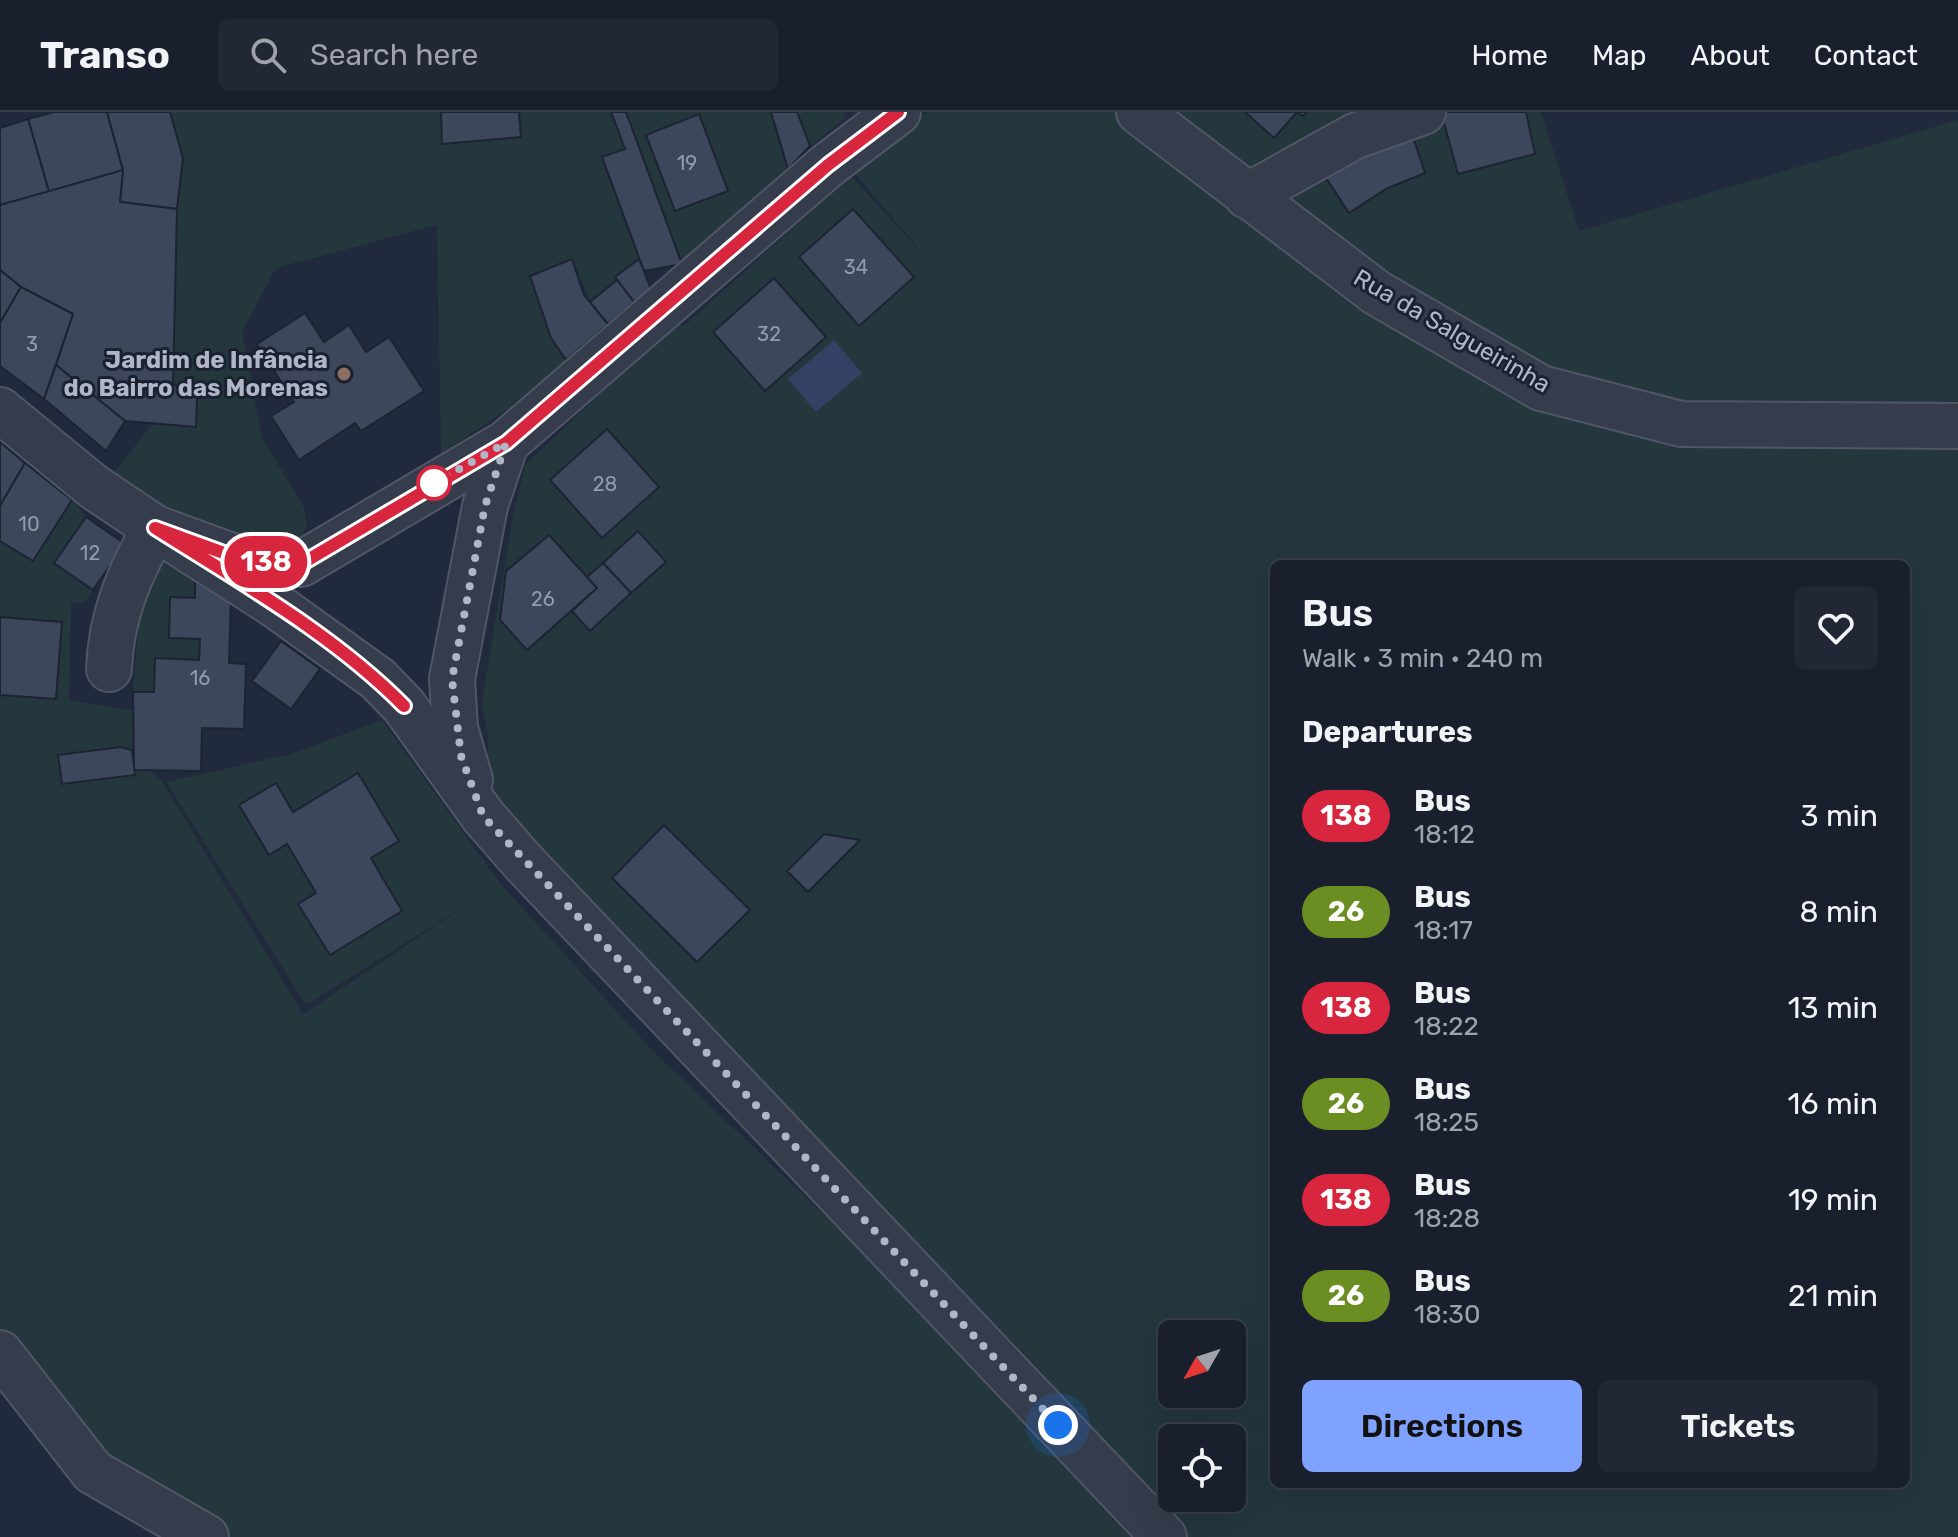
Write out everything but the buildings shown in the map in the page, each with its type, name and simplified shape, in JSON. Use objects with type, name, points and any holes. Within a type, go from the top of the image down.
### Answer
[{"type":"street","points":[[155,528],[232,556],[301,564],[506,443],[828,165],[898,112]]},
{"type":"street","name":"Rua da Salgueirinha","points":[[1139,112],[1377,293],[1541,388],[1681,424],[1958,426]]},
{"type":"street","points":[[1247,196],[1355,136],[1423,112]]},
{"type":"street","points":[[0,410],[94,487],[275,605],[378,679],[404,706],[483,816],[1164,1537]]},
{"type":"street","points":[[483,816],[461,756],[452,679],[485,506],[506,443]]},
{"type":"street","points":[[109,669],[110,637],[122,591],[155,528]]},
{"type":"street","points":[[0,1353],[93,1472],[206,1537]]},
{"type":"shaded area","points":[[170,112],[441,112],[521,136],[519,112],[611,112],[625,149],[602,158],[639,259],[590,302],[572,259],[530,275],[551,338],[566,360],[506,410],[441,454],[437,225],[276,268],[242,332],[262,438],[304,507],[307,526],[300,541],[234,553],[109,479],[153,423],[196,426],[197,397],[173,384],[177,209],[183,158]]},
{"type":"shaded area","points":[[626,112],[771,112],[788,169],[682,264]]},
{"type":"shaded area","points":[[797,112],[843,112],[846,118],[810,146]]},
{"type":"shaded area","points":[[928,112],[1541,112],[1579,231],[1958,120],[1958,1537],[1185,1537],[1163,1512],[1246,1512],[1246,1424],[1158,1424],[1158,1506],[1035,1365],[488,799],[488,742],[481,707],[513,515],[525,465],[603,391],[679,325],[685,325],[851,176],[931,263],[849,167]]},
{"type":"shaded area","points":[[72,500],[86,517],[54,563],[93,590],[85,602],[71,603],[69,700],[133,711],[132,750],[120,747],[62,784],[134,775],[134,770],[150,770],[162,781],[303,1014],[465,906],[306,1005],[166,782],[291,754],[382,720],[500,883],[650,1048],[847,1237],[1130,1537],[206,1537],[93,1472],[0,1353],[0,541],[33,561]],"holes":[[[359,773],[399,840],[371,858],[402,911],[330,955],[299,904],[316,893],[287,844],[240,805],[276,783],[293,812]]]},
{"type":"shaded area","points":[[145,546],[195,573],[195,598],[170,597],[169,638],[200,639],[199,660],[154,692],[133,692]]},
{"type":"water","points":[[834,340],[862,373],[816,412],[788,379]]},
{"type":"bus line","name":"138","points":[[404,706],[378,679],[275,605],[155,528],[232,556],[301,564],[421,490],[506,443],[828,165],[898,112]]},
{"type":"place","name":"Jardim de Infância do Bairro das Morenas","points":[[344,374]]},
{"type":"route","points":[[434,483],[506,443],[485,506],[452,679],[455,728],[461,756],[483,816],[672,1020],[1058,1425]]}]
